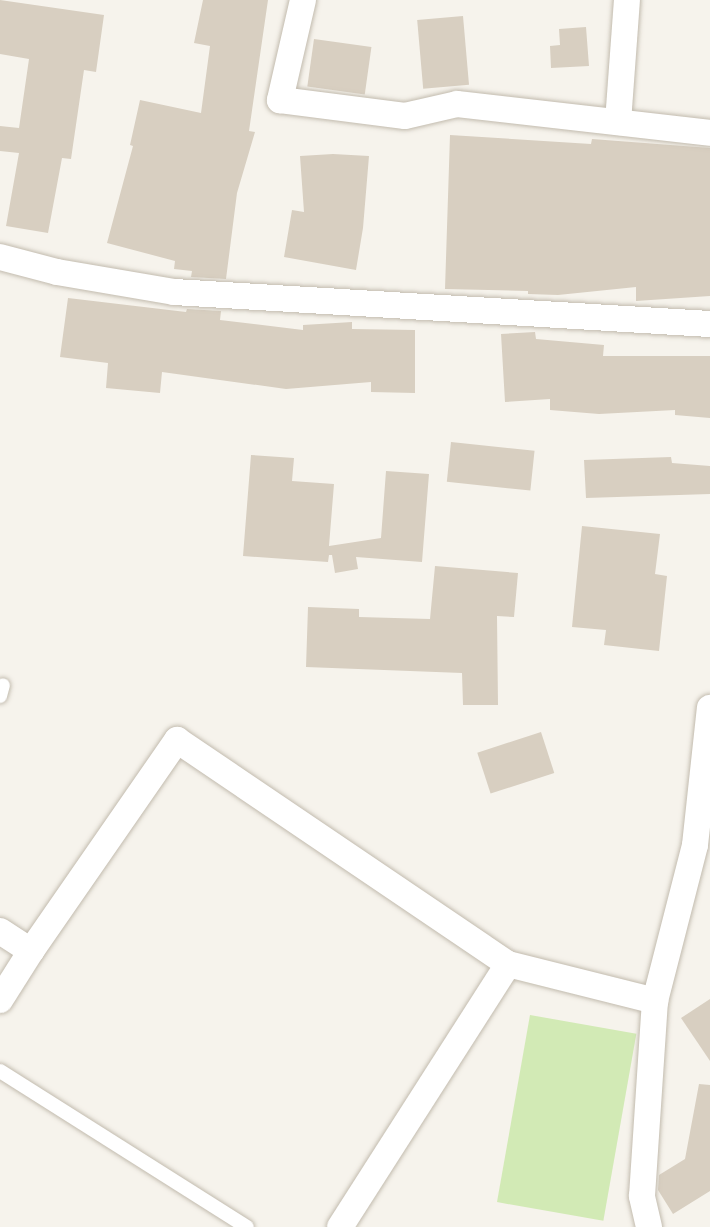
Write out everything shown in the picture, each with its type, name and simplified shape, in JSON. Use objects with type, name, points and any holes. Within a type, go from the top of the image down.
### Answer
[{"type":"street","points":[[303,0],[280,100],[405,117],[457,104],[710,133]]},
{"type":"street","points":[[618,122],[627,0]]},
{"type":"street","points":[[0,257],[57,272],[174,292],[710,324]]},
{"type":"street","points":[[649,1227],[642,1196],[655,1001],[703,846],[710,708]]},
{"type":"street","points":[[0,1000],[177,740],[508,964],[655,1001]]},
{"type":"street","points":[[0,931],[31,951]]},
{"type":"street","points":[[340,1227],[508,964]]},
{"type":"lane","points":[[0,1071],[247,1227]]},
{"type":"green space","points":[[530,1015],[636,1034],[603,1221],[497,1202]]},
{"type":"building","points":[[0,0],[104,15],[96,72],[84,70],[71,159],[62,158],[48,233],[6,226],[19,153],[0,151],[0,126],[19,128],[29,59],[0,54]]},
{"type":"building","points":[[203,0],[268,0],[249,131],[255,132],[237,193],[226,279],[191,277],[192,271],[174,269],[175,261],[107,243],[133,146],[130,145],[140,100],[201,113],[210,46],[194,43]]},
{"type":"building","points":[[463,16],[469,85],[423,89],[417,20]]},
{"type":"building","points":[[586,27],[589,66],[551,68],[550,46],[560,45],[559,29]]},
{"type":"building","points":[[314,39],[371,47],[365,95],[307,87]]},
{"type":"building","points":[[450,135],[591,144],[592,139],[710,148],[710,296],[636,301],[636,287],[558,295],[528,294],[528,291],[445,289]]},
{"type":"building","points":[[300,156],[369,156],[363,228],[356,270],[284,257],[292,210],[304,212]]},
{"type":"building","points":[[68,298],[186,312],[187,309],[221,311],[220,320],[303,330],[303,325],[352,322],[352,329],[415,330],[415,393],[371,392],[371,382],[286,389],[162,372],[160,393],[106,388],[108,363],[60,357]]},
{"type":"building","points":[[535,332],[536,339],[604,345],[603,356],[710,356],[710,418],[675,415],[675,410],[599,414],[550,410],[550,399],[505,402],[501,334]]},
{"type":"building","points":[[451,442],[535,451],[530,491],[447,482]]},
{"type":"building","points":[[251,455],[294,458],[292,481],[334,484],[329,546],[381,538],[386,471],[429,474],[422,562],[356,557],[358,569],[335,573],[332,555],[329,555],[328,562],[243,556]]},
{"type":"building","points":[[671,457],[672,463],[710,466],[710,494],[586,498],[584,460]]},
{"type":"building","points":[[582,526],[660,534],[655,574],[667,576],[659,651],[604,645],[606,630],[572,627]]},
{"type":"building","points":[[435,566],[518,573],[514,617],[497,616],[498,705],[463,705],[462,673],[306,667],[308,607],[359,609],[359,617],[430,619]]},
{"type":"building","points":[[541,732],[554,773],[491,794],[477,753]]},
{"type":"building","points":[[710,999],[710,1061],[681,1018]]},
{"type":"building","points":[[699,1084],[710,1085],[710,1191],[673,1214],[658,1190],[659,1175],[685,1159]]}]
